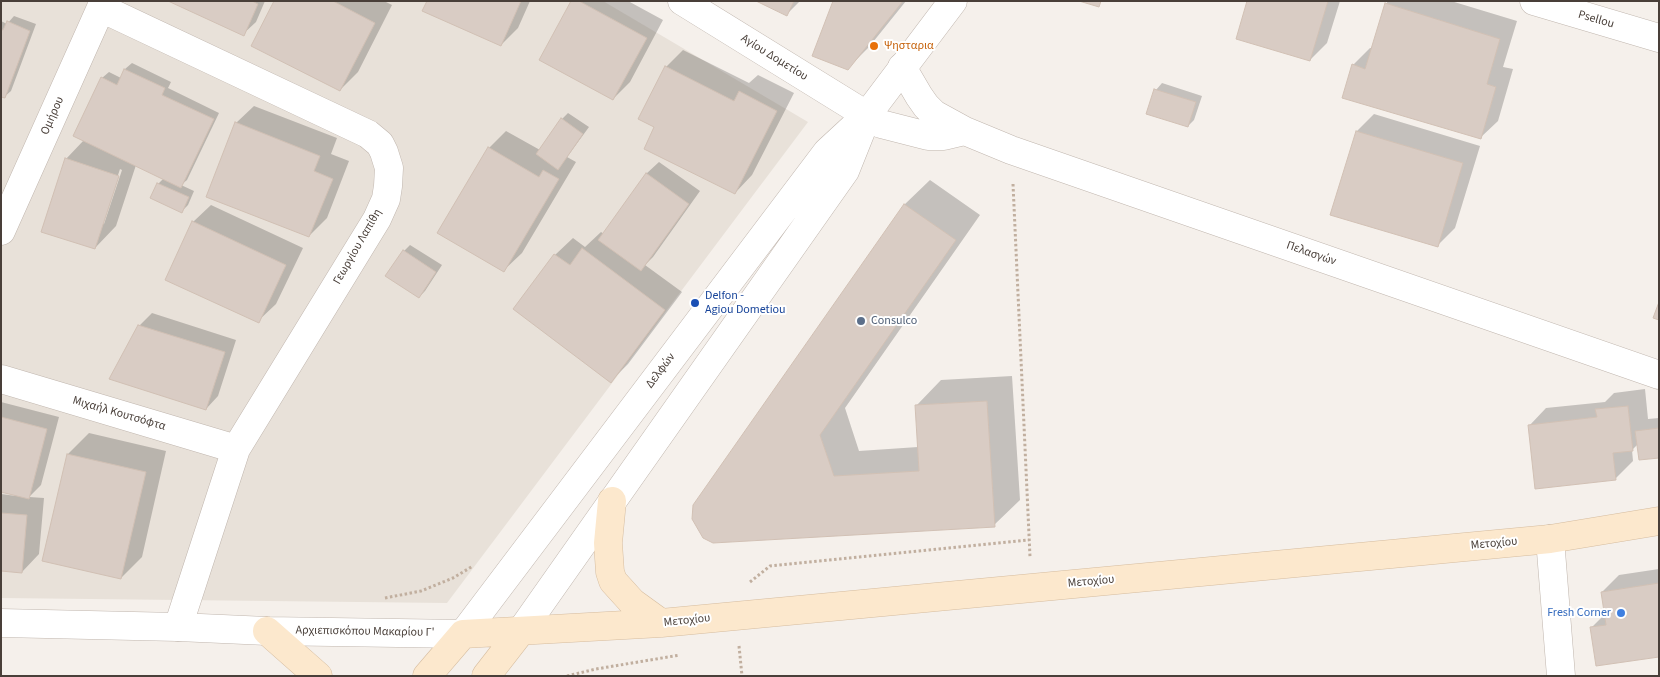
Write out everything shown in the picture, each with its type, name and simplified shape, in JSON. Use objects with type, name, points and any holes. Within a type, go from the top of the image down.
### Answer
[{"type":"main road","points":[[612,501],[608,543],[613,582],[632,602],[661,624]]},
{"type":"main road","name":"Μετοχίου","points":[[463,634],[661,624],[1550,539],[1659,521]]},
{"type":"main road","points":[[267,630],[318,676]]},
{"type":"main road","points":[[486,676],[521,631]]},
{"type":"main road","points":[[427,676],[463,634]]},
{"type":"street","name":"Αγίου Δομετίου","points":[[682,1],[867,115]]},
{"type":"street","name":"Δελφών","points":[[463,634],[827,152],[867,115],[953,1]]},
{"type":"street","name":"Psellou","points":[[1534,1],[1659,38]]},
{"type":"street","name":"Ομήρου","points":[[1,231],[103,5]]},
{"type":"street","name":"Γεωργίου Λαπίθη","points":[[103,5],[368,134],[380,144],[389,168],[386,198],[376,219],[236,449],[178,627]]},
{"type":"street","name":"Πελασγών","points":[[902,67],[926,106],[945,121],[1011,150],[1659,375]]},
{"type":"street","name":"Δελφών","points":[[521,631],[845,171],[867,115]]},
{"type":"street","points":[[867,115],[881,124],[928,136],[944,136],[965,131]]},
{"type":"street","name":"Μιχαήλ Κουτσόφτα","points":[[1,379],[236,449]]},
{"type":"street","points":[[1550,539],[1561,676]]},
{"type":"street","points":[[1,623],[178,627]]},
{"type":"street","name":"Αρχιεπισκόπου Μακαρίου Γ'","points":[[178,627],[463,634]]},
{"type":"path","points":[[1011,150],[1031,588]]},
{"type":"path","points":[[743,588],[770,566],[1029,540]]},
{"type":"path","points":[[385,598],[421,591],[453,578],[474,566]]},
{"type":"path","points":[[730,647],[739,646]]},
{"type":"path","points":[[567,676],[596,669],[682,655]]},
{"type":"shaded area","points":[[1,1],[603,1],[808,122],[447,603],[1,598]]},
{"type":"building","points":[[168,1],[252,1],[258,4],[244,36]]},
{"type":"building","points":[[274,1],[333,1],[375,23],[340,91],[251,46]]},
{"type":"building","points":[[427,1],[521,1],[501,46],[422,11]]},
{"type":"building","points":[[571,1],[579,1],[647,38],[613,100],[539,60]]},
{"type":"building","points":[[756,1],[794,1],[787,16]]},
{"type":"building","points":[[833,1],[903,1],[848,70],[812,56]]},
{"type":"building","points":[[1079,1],[1101,1],[1099,7]]},
{"type":"building","points":[[1247,1],[1328,1],[1310,61],[1236,39]]},
{"type":"building","points":[[1385,3],[1500,39],[1487,84],[1496,87],[1481,139],[1342,98],[1352,64],[1365,69]]},
{"type":"building","points":[[7,21],[30,31],[5,98],[1,97],[1,30],[3,30]]},
{"type":"building","points":[[665,66],[734,101],[739,91],[777,111],[735,194],[644,149],[654,127],[638,119]]},
{"type":"building","points":[[124,69],[165,88],[162,95],[214,119],[181,188],[73,136],[101,77],[117,85]]},
{"type":"building","points":[[1154,89],[1196,102],[1188,127],[1146,114]]},
{"type":"building","points":[[561,118],[583,134],[558,170],[536,154]]},
{"type":"building","points":[[235,122],[320,156],[314,171],[333,179],[309,237],[206,197]]},
{"type":"building","points":[[1356,131],[1463,163],[1438,247],[1330,215]]},
{"type":"building","points":[[488,147],[539,177],[543,170],[559,179],[504,272],[437,233]]},
{"type":"building","points":[[65,158],[119,176],[95,249],[41,232]]},
{"type":"building","points":[[646,173],[689,204],[641,271],[598,240]]},
{"type":"building","points":[[157,183],[189,197],[182,213],[150,198]]},
{"type":"building","name":"Consulco","points":[[904,204],[956,240],[820,435],[834,476],[919,471],[915,405],[987,401],[995,527],[713,543],[703,538],[692,519],[693,505]]},
{"type":"building","points":[[192,221],[286,265],[259,323],[165,280]]},
{"type":"building","points":[[582,248],[665,310],[611,383],[513,309],[554,254],[570,265]]},
{"type":"building","points":[[403,250],[436,272],[419,298],[385,276]]},
{"type":"building","points":[[1659,302],[1659,320],[1653,318]]},
{"type":"building","points":[[138,325],[225,352],[206,410],[109,379]]},
{"type":"building","points":[[1628,406],[1633,451],[1613,453],[1616,480],[1535,489],[1528,425],[1597,417],[1595,409]]},
{"type":"building","points":[[1,417],[47,429],[29,499],[1,492]]},
{"type":"building","points":[[1659,428],[1659,458],[1639,460],[1635,431]]},
{"type":"building","points":[[67,454],[146,472],[121,579],[42,561]]},
{"type":"building","points":[[1,513],[27,515],[22,573],[1,571]]},
{"type":"building","points":[[1659,583],[1659,657],[1596,666],[1590,627],[1606,625],[1601,592]]},
{"type":"place","name":"Ψησταρια","points":[[874,46]]},
{"type":"place","name":"Delfon - Agiou Dometiou","points":[[695,303]]},
{"type":"place","name":"Consulco","points":[[861,321]]},
{"type":"place","name":"Fresh Corner","points":[[1621,613]]}]
